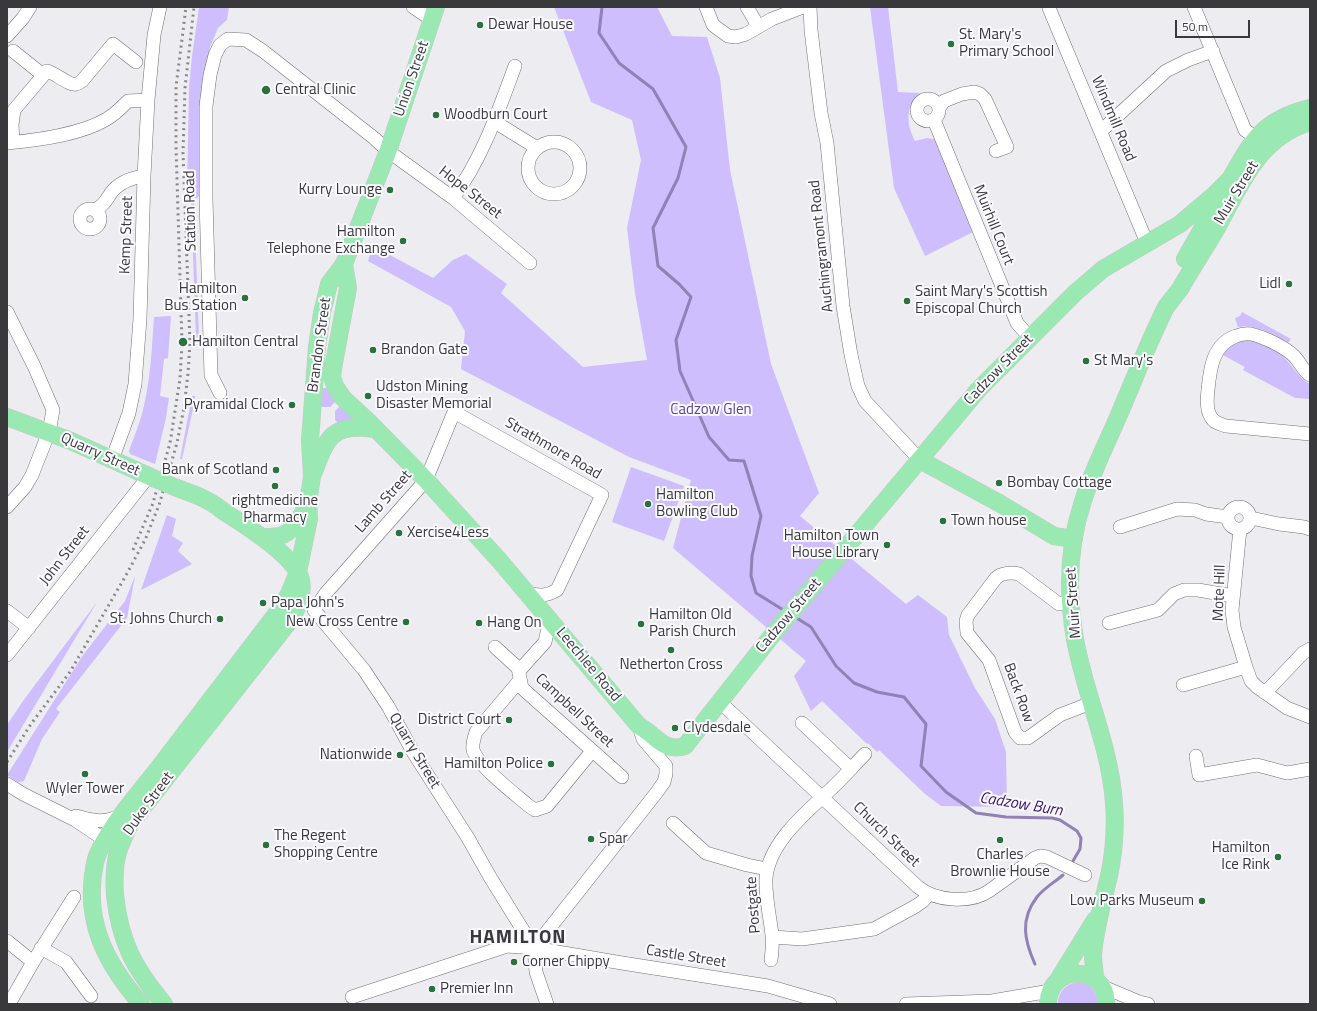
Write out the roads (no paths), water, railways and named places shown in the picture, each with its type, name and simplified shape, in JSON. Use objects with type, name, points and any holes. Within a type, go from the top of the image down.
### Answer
[{"type":"main road","name":"Union Street","points":[[388,151],[434,14]]},
{"type":"main road","name":"Muir Street","points":[[1203,239],[1230,179],[1248,148],[1256,138],[1271,124],[1283,117],[1310,108]]},
{"type":"main road","name":"Muir Street","points":[[1106,1004],[1104,993],[1098,983],[1093,954],[1100,912],[1109,876],[1114,847],[1114,804],[1108,760],[1079,660],[1070,602],[1071,563],[1074,539],[1082,502],[1166,307],[1169,289],[1256,159],[1279,137],[1296,127],[1310,122]]},
{"type":"main road","name":"Brandon Street","points":[[288,594],[298,572],[309,519],[308,503],[312,478],[310,440],[311,414],[317,347],[322,313],[329,284],[344,264],[388,151]]},
{"type":"main road","name":"Muir Street","points":[[1147,243],[1171,230],[1190,216],[1230,179]]},
{"type":"main road","name":"Cadzow Street","points":[[639,726],[667,746],[677,748],[685,746],[700,729],[719,701],[774,633],[979,389],[1075,293],[1103,269],[1147,243]]},
{"type":"main road","name":"Leechlee Road","points":[[344,264],[348,288],[337,341],[332,377],[335,386],[343,398],[426,480],[528,593],[639,726]]},
{"type":"main road","points":[[7,417],[49,432]]},
{"type":"main road","points":[[312,478],[321,451],[327,440],[338,431],[354,427],[375,429]]},
{"type":"main road","name":"Quarry Street","points":[[49,432],[208,501],[263,537],[288,560],[298,572]]},
{"type":"main road","points":[[920,460],[1054,536],[1074,539]]},
{"type":"main road","name":"Brandon Street","points":[[263,537],[280,536],[290,530],[299,521],[308,503]]},
{"type":"main road","name":"Quarry Street","points":[[226,513],[275,557],[286,570],[289,581],[288,594]]},
{"type":"main road","name":"Duke Street","points":[[112,845],[292,618],[298,606],[302,588],[301,579],[298,572]]},
{"type":"main road","name":"Duke Street","points":[[112,845],[125,812],[263,632],[280,609],[288,594]]},
{"type":"main road","points":[[112,845],[96,862],[92,888],[93,913],[98,935],[107,958],[129,990],[141,1004]]},
{"type":"main road","points":[[112,845],[116,862],[115,890],[117,912],[122,934],[131,957],[142,976],[164,1004]]},
{"type":"main road","name":"Muir Street","points":[[1052,992],[1100,912]]},
{"type":"main road","points":[[1052,992],[1063,976],[1076,973],[1083,974],[1098,983]]},
{"type":"street","points":[[7,36],[23,18],[30,7]]},
{"type":"street","name":"Kemp Street","points":[[112,460],[129,413],[135,384],[140,319],[144,176],[148,100],[154,35],[160,7]]},
{"type":"street","points":[[413,7],[434,14]]},
{"type":"street","points":[[706,7],[713,25],[728,36],[736,37],[746,34],[758,26],[803,7]]},
{"type":"street","points":[[747,7],[758,26]]},
{"type":"street","name":"Auchingramont Road","points":[[810,7],[811,30],[821,113],[827,143],[843,306],[858,386],[865,401],[920,460]]},
{"type":"street","name":"Windmill Road","points":[[1050,7],[1147,243]]},
{"type":"street","points":[[1194,7],[1245,130],[1256,138]]},
{"type":"street","name":"Station Road","points":[[220,393],[211,374],[206,199],[206,106],[215,55],[223,41],[228,39],[236,39]]},
{"type":"street","name":"Hope Street","points":[[236,39],[246,40],[263,51],[374,138],[388,151],[453,198],[530,263]]},
{"type":"street","points":[[136,62],[113,44],[82,81],[76,84],[70,84],[54,72],[47,71],[14,110],[10,143],[74,133],[114,114],[128,101],[148,100]]},
{"type":"street","points":[[1101,131],[1166,71],[1188,60],[1213,51]]},
{"type":"street","points":[[13,52],[43,75]]},
{"type":"street","points":[[453,198],[467,180],[495,122],[515,66]]},
{"type":"street","name":"Muirhill Court","points":[[996,151],[1007,147],[985,99],[980,94],[974,92],[962,94],[944,101],[936,114],[1017,323],[1030,338]]},
{"type":"street","points":[[495,122],[537,148]]},
{"type":"street","points":[[96,210],[106,203],[116,187],[130,178],[144,176]]},
{"type":"street","name":"Quarry Street","points":[[7,312],[34,366],[53,410],[49,432]]},
{"type":"street","points":[[1310,375],[1295,357],[1285,349],[1260,337],[1244,333],[1226,340],[1218,350],[1212,362],[1207,396],[1210,417],[1216,423],[1226,426],[1310,434]]},
{"type":"street","name":"Lamb Street","points":[[350,565],[426,480],[454,412]]},
{"type":"street","name":"Strathmore Road","points":[[454,412],[602,495],[557,590],[542,595],[528,593]]},
{"type":"street","points":[[7,507],[25,487],[32,476],[49,432]]},
{"type":"street","name":"John Street","points":[[7,655],[150,477]]},
{"type":"street","points":[[1241,507],[1248,510],[1250,518],[1247,526],[1240,530],[1231,525],[1228,517],[1231,511],[1241,507]]},
{"type":"street","points":[[1120,527],[1177,509],[1195,510],[1206,514],[1228,517]]},
{"type":"street","points":[[1250,518],[1310,529]]},
{"type":"street","name":"Mote Hill","points":[[1240,530],[1232,610],[1234,627],[1246,668],[1256,687],[1287,708],[1310,717]]},
{"type":"street","name":"Quarry Street","points":[[350,565],[326,593],[314,610],[368,676],[388,706],[413,752],[468,838],[490,877],[534,948]]},
{"type":"street","name":"Back Row","points":[[1070,602],[1059,604],[1016,573],[999,575],[967,617],[967,633],[989,660],[1018,737],[1022,739],[1028,738],[1060,715],[1091,703]]},
{"type":"street","points":[[1109,623],[1158,610],[1174,594],[1184,590],[1198,590],[1233,596]]},
{"type":"street","points":[[7,611],[29,628]]},
{"type":"street","points":[[550,619],[544,642],[476,732],[473,742],[473,750],[482,765],[535,810],[547,806],[592,751]]},
{"type":"street","points":[[544,642],[570,643]]},
{"type":"street","name":"Campbell Street","points":[[495,647],[518,668],[522,688],[622,777]]},
{"type":"street","points":[[1265,693],[1303,653],[1310,649]]},
{"type":"street","points":[[1183,685],[1246,668]]},
{"type":"street","name":"Church Street","points":[[719,701],[918,887],[929,894]]},
{"type":"street","points":[[802,723],[851,769]]},
{"type":"street","points":[[547,1004],[536,972],[534,948],[664,782],[666,766],[643,739],[639,726]]},
{"type":"street","points":[[823,797],[865,754]]},
{"type":"street","points":[[1196,756],[1199,775],[1257,765],[1287,773],[1310,769]]},
{"type":"street","points":[[10,786],[75,820],[112,845]]},
{"type":"street","name":"Postgate","points":[[771,960],[772,937],[766,889],[767,869],[776,848],[808,811],[823,797]]},
{"type":"street","points":[[55,810],[92,821],[116,818],[125,812]]},
{"type":"street","points":[[672,823],[706,853],[747,865],[767,869]]},
{"type":"street","points":[[772,937],[806,938],[872,929],[920,904],[929,894],[947,899],[964,899],[986,894],[1035,858],[1040,856],[1044,856],[1085,875]]},
{"type":"street","points":[[9,1004],[41,948],[74,897]]},
{"type":"street","points":[[7,942],[33,962]]},
{"type":"street","name":"Castle Street","points":[[352,997],[507,946],[534,948],[768,986],[830,1004]]},
{"type":"street","points":[[41,948],[66,962],[91,996]]},
{"type":"street","points":[[1098,983],[1139,1003]]},
{"type":"street","points":[[906,1004],[996,1003],[1052,992]]},
{"type":"waterway","name":"Cadzow Burn","points":[[602,7],[599,33],[619,63],[653,89],[686,147],[678,178],[653,228],[658,266],[679,284],[691,297],[676,340],[680,371],[709,437],[729,460],[744,461],[761,516],[752,556],[751,576],[756,593],[785,611]]},
{"type":"waterway","name":"Cadzow Burn","points":[[795,617],[811,627],[836,666],[854,683],[877,692],[904,697],[926,724],[921,766],[946,792],[976,813],[1006,817],[1052,818],[1060,820],[1077,831],[1081,838],[1080,849],[1073,861]]},
{"type":"waterway","name":"Cadzow Burn","points":[[1035,964],[1026,938],[1026,922],[1028,913],[1037,897],[1063,875]]},
{"type":"railway","points":[[133,550],[153,503],[170,443],[180,379],[182,343],[176,146],[176,87],[186,7]]},
{"type":"railway","points":[[7,762],[31,724],[70,672],[145,540],[159,505],[177,443],[184,408],[190,343],[183,153],[185,88],[194,7]]},
{"type":"place","name":"Dewar House","points":[[480,25]]},
{"type":"place","name":"St. Mary's Primary School","points":[[951,44]]},
{"type":"place","name":"Central Clinic","points":[[266,90]]},
{"type":"place","name":"Woodburn Court","points":[[436,115]]},
{"type":"place","name":"Kurry Lounge","points":[[390,190]]},
{"type":"place","name":"Hamilton Telephone Exchange","points":[[403,241]]},
{"type":"place","name":"Lidl","points":[[1289,284]]},
{"type":"place","name":"Hamilton Bus Station","points":[[245,298]]},
{"type":"place","name":"Saint Mary's Scottish Episcopal Church","points":[[907,301]]},
{"type":"place","name":"Hamilton Central","points":[[183,342]]},
{"type":"place","name":"Brandon Gate","points":[[373,350]]},
{"type":"place","name":"St Mary's","points":[[1086,361]]},
{"type":"place","name":"Udston Mining Disaster Memorial","points":[[368,396]]},
{"type":"place","name":"Pyramidal Clock","points":[[292,405]]},
{"type":"place","name":"Bank of Scotland","points":[[276,470]]},
{"type":"place","name":"Bombay Cottage","points":[[999,483]]},
{"type":"place","name":"rightmedicine Pharmacy","points":[[275,486]]},
{"type":"place","name":"Hamilton Bowling Club","points":[[648,504]]},
{"type":"place","name":"Town house","points":[[943,521]]},
{"type":"place","name":"Xercise4Less","points":[[399,533]]},
{"type":"place","name":"Hamilton Town House Library","points":[[887,545]]},
{"type":"place","name":"Papa John's","points":[[263,603]]},
{"type":"place","name":"St. Johns Church","points":[[220,619]]},
{"type":"place","name":"New Cross Centre","points":[[406,622]]},
{"type":"place","name":"Hang On","points":[[479,623]]},
{"type":"place","name":"Hamilton Old Parish Church","points":[[641,624]]},
{"type":"place","name":"Netherton Cross","points":[[671,650]]},
{"type":"place","name":"District Court","points":[[509,720]]},
{"type":"place","name":"Clydesdale","points":[[675,728]]},
{"type":"place","name":"Nationwide","points":[[400,755]]},
{"type":"place","name":"Hamilton Police","points":[[551,764]]},
{"type":"place","name":"Wyler Tower","points":[[85,774]]},
{"type":"place","name":"Spar","points":[[591,839]]},
{"type":"place","name":"Charles Brownlie House","points":[[1000,840]]},
{"type":"place","name":"The Regent Shopping Centre","points":[[266,845]]},
{"type":"place","name":"Hamilton Ice Rink","points":[[1278,857]]},
{"type":"place","name":"Low Parks Museum","points":[[1202,901]]},
{"type":"place","name":"Corner Chippy","points":[[514,962]]},
{"type":"place","name":"Premier Inn","points":[[432,989]]},
{"type":"district","name":"HAMILTON","points":[[518,938]]},
{"type":"park label","name":"Cadzow Glen","points":[[711,410]]}]
